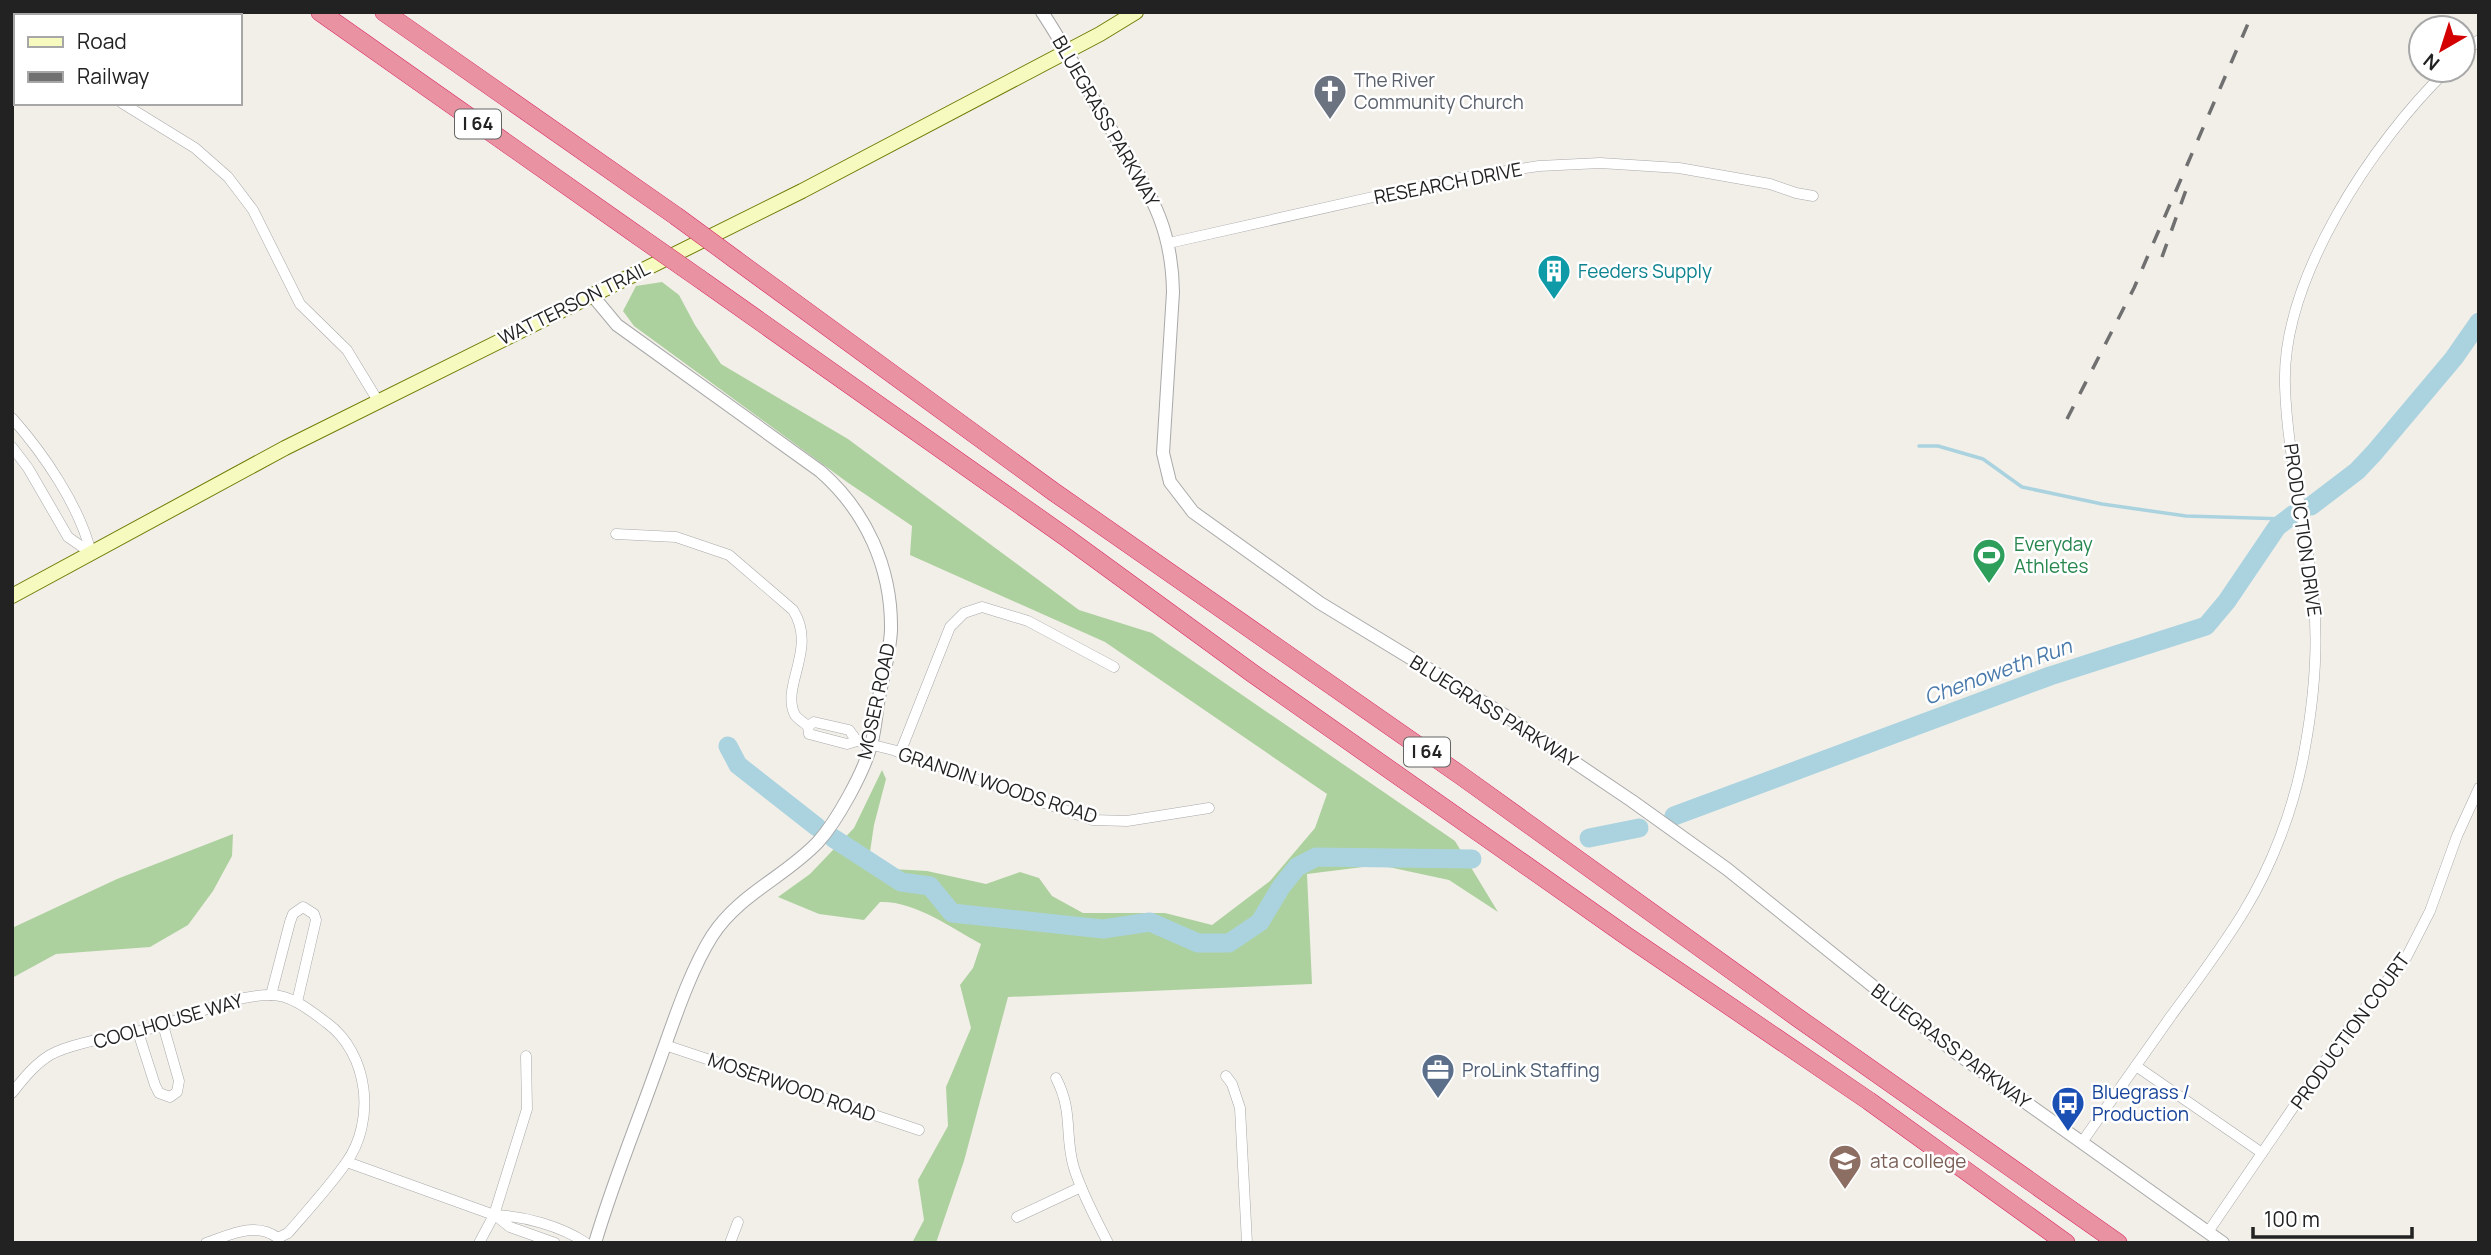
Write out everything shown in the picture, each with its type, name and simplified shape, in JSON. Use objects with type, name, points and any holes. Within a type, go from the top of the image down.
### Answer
[{"type":"highway","name":"I 64","points":[[320,12],[1067,538],[1252,673],[1628,937],[1869,1101],[2066,1243]]},
{"type":"highway","name":"I 64","points":[[384,12],[676,216],[1054,492],[1441,762],[2118,1243]]},
{"type":"main road","name":"WATTERSON TRAIL","points":[[12,596],[285,448],[838,173],[1136,12]]},
{"type":"street","name":"BLUEGRASS PARKWAY","points":[[1042,12],[1164,224],[1173,268],[1174,292],[1163,453],[1170,482],[1193,512],[1320,603],[1519,724],[1632,800],[1737,877],[1955,1052],[2223,1243]]},
{"type":"street","name":"PRODUCTION DRIVE","points":[[2082,1142],[2218,951],[2256,890],[2287,816],[2304,754],[2312,708],[2316,627],[2286,405],[2286,359],[2294,313],[2321,246],[2359,179],[2403,118],[2434,84]]},
{"type":"street","points":[[125,105],[195,148],[228,177],[253,210],[300,304],[347,350],[378,401]]},
{"type":"street","name":"RESEARCH DRIVE","points":[[1169,243],[1452,178],[1539,166],[1604,163],[1679,167],[1760,182],[1813,196]]},
{"type":"street","name":"MOSER ROAD","points":[[592,295],[617,326],[820,471],[842,492],[867,529],[881,561],[886,581],[891,631],[871,745],[852,788],[819,841],[729,913],[699,959],[595,1243]]},
{"type":"street","points":[[12,418],[45,461],[85,530],[91,553]]},
{"type":"street","points":[[12,446],[68,537],[91,553]]},
{"type":"street","name":"GRANDIN WOODS ROAD","points":[[616,534],[676,537],[729,555],[793,610],[800,621],[803,649],[791,701],[796,717],[808,726],[814,722],[849,730],[857,741],[900,753],[1093,820],[1127,821],[1209,808]]},
{"type":"street","points":[[900,753],[950,627],[964,613],[974,608],[982,607],[1028,621],[1114,667]]},
{"type":"street","name":"PRODUCTION COURT","points":[[2208,1232],[2340,1039],[2407,956],[2430,911],[2457,836],[2479,789]]},
{"type":"street","points":[[271,995],[290,922],[293,914],[303,907],[314,914],[316,920],[297,1002]]},
{"type":"street","name":"COOLHOUSE WAY","points":[[12,1093],[30,1071],[50,1056],[67,1049],[163,1025],[236,999],[271,995],[297,1002],[334,1028],[349,1046],[358,1065],[363,1091],[364,1117],[347,1162],[288,1233],[277,1240],[262,1229],[250,1229],[206,1243]]},
{"type":"street","points":[[138,1032],[159,1094],[170,1097],[177,1092],[179,1081],[163,1025]]},
{"type":"street","name":"MOSERWOOD ROAD","points":[[666,1045],[919,1130]]},
{"type":"street","points":[[479,1243],[494,1214],[527,1109],[526,1056]]},
{"type":"street","points":[[2136,1066],[2262,1153]]},
{"type":"street","points":[[1226,1076],[1232,1084],[1240,1108],[1247,1243]]},
{"type":"street","points":[[1056,1078],[1068,1110],[1072,1160],[1081,1187],[1108,1243]]},
{"type":"street","points":[[347,1162],[494,1214],[514,1215],[575,1235],[586,1243]]},
{"type":"street","points":[[1017,1217],[1081,1187]]},
{"type":"street","points":[[494,1214],[510,1227],[555,1243]]},
{"type":"street","points":[[730,1243],[738,1222]]},
{"type":"green space","points":[[662,282],[679,295],[721,364],[848,439],[1079,610],[1152,633],[1455,841],[1498,912],[1449,880],[1379,865],[1307,874],[1312,984],[1008,997],[964,1161],[936,1243],[908,1243],[913,1241],[924,1220],[918,1180],[948,1126],[946,1087],[971,1028],[960,985],[973,968],[981,944],[932,916],[906,906],[880,902],[864,920],[819,914],[778,897],[810,874],[854,828],[882,770],[886,779],[870,852],[893,869],[927,871],[986,884],[1020,872],[1039,878],[1052,896],[1083,913],[1165,913],[1212,925],[1270,881],[1315,828],[1327,794],[1105,642],[910,555],[912,526],[847,482],[634,326],[623,311],[636,286]]},
{"type":"green space","points":[[233,834],[232,856],[213,891],[188,925],[150,947],[56,954],[12,978],[12,928],[117,879]]},
{"type":"waterway","name":"Chenoweth Run","points":[[2311,506],[2357,471],[2374,453],[2454,358],[2479,322]]},
{"type":"waterway","points":[[1919,446],[1938,446],[1983,459],[2022,487],[2102,504],[2186,516],[2286,519]]},
{"type":"waterway","name":"Chenoweth Run","points":[[1674,816],[2050,676],[2206,626],[2227,601],[2277,527],[2294,514]]},
{"type":"waterway","name":"Chenoweth Run","points":[[728,746],[738,765],[817,827]]},
{"type":"waterway","name":"Chenoweth Run","points":[[1589,838],[1639,828]]},
{"type":"waterway","name":"Chenoweth Run","points":[[833,838],[901,882],[930,886],[952,913],[1103,929],[1150,922],[1198,943],[1229,943],[1260,922],[1281,887],[1297,867],[1316,857],[1472,859]]},
{"type":"railway","points":[[2067,419],[2134,288],[2253,12]]},
{"type":"railway","points":[[2162,257],[2186,190]]},
{"type":"place","name":"The River Community Church","points":[[1330,121]]},
{"type":"place","name":"Feeders Supply","points":[[1554,301]]},
{"type":"place","name":"Everyday Athletes","points":[[1989,585]]},
{"type":"place","name":"ProLink Staffing","points":[[1438,1100]]},
{"type":"place","name":"Bluegrass / Production","points":[[2068,1133]]},
{"type":"place","name":"ata college","points":[[1845,1191]]}]
